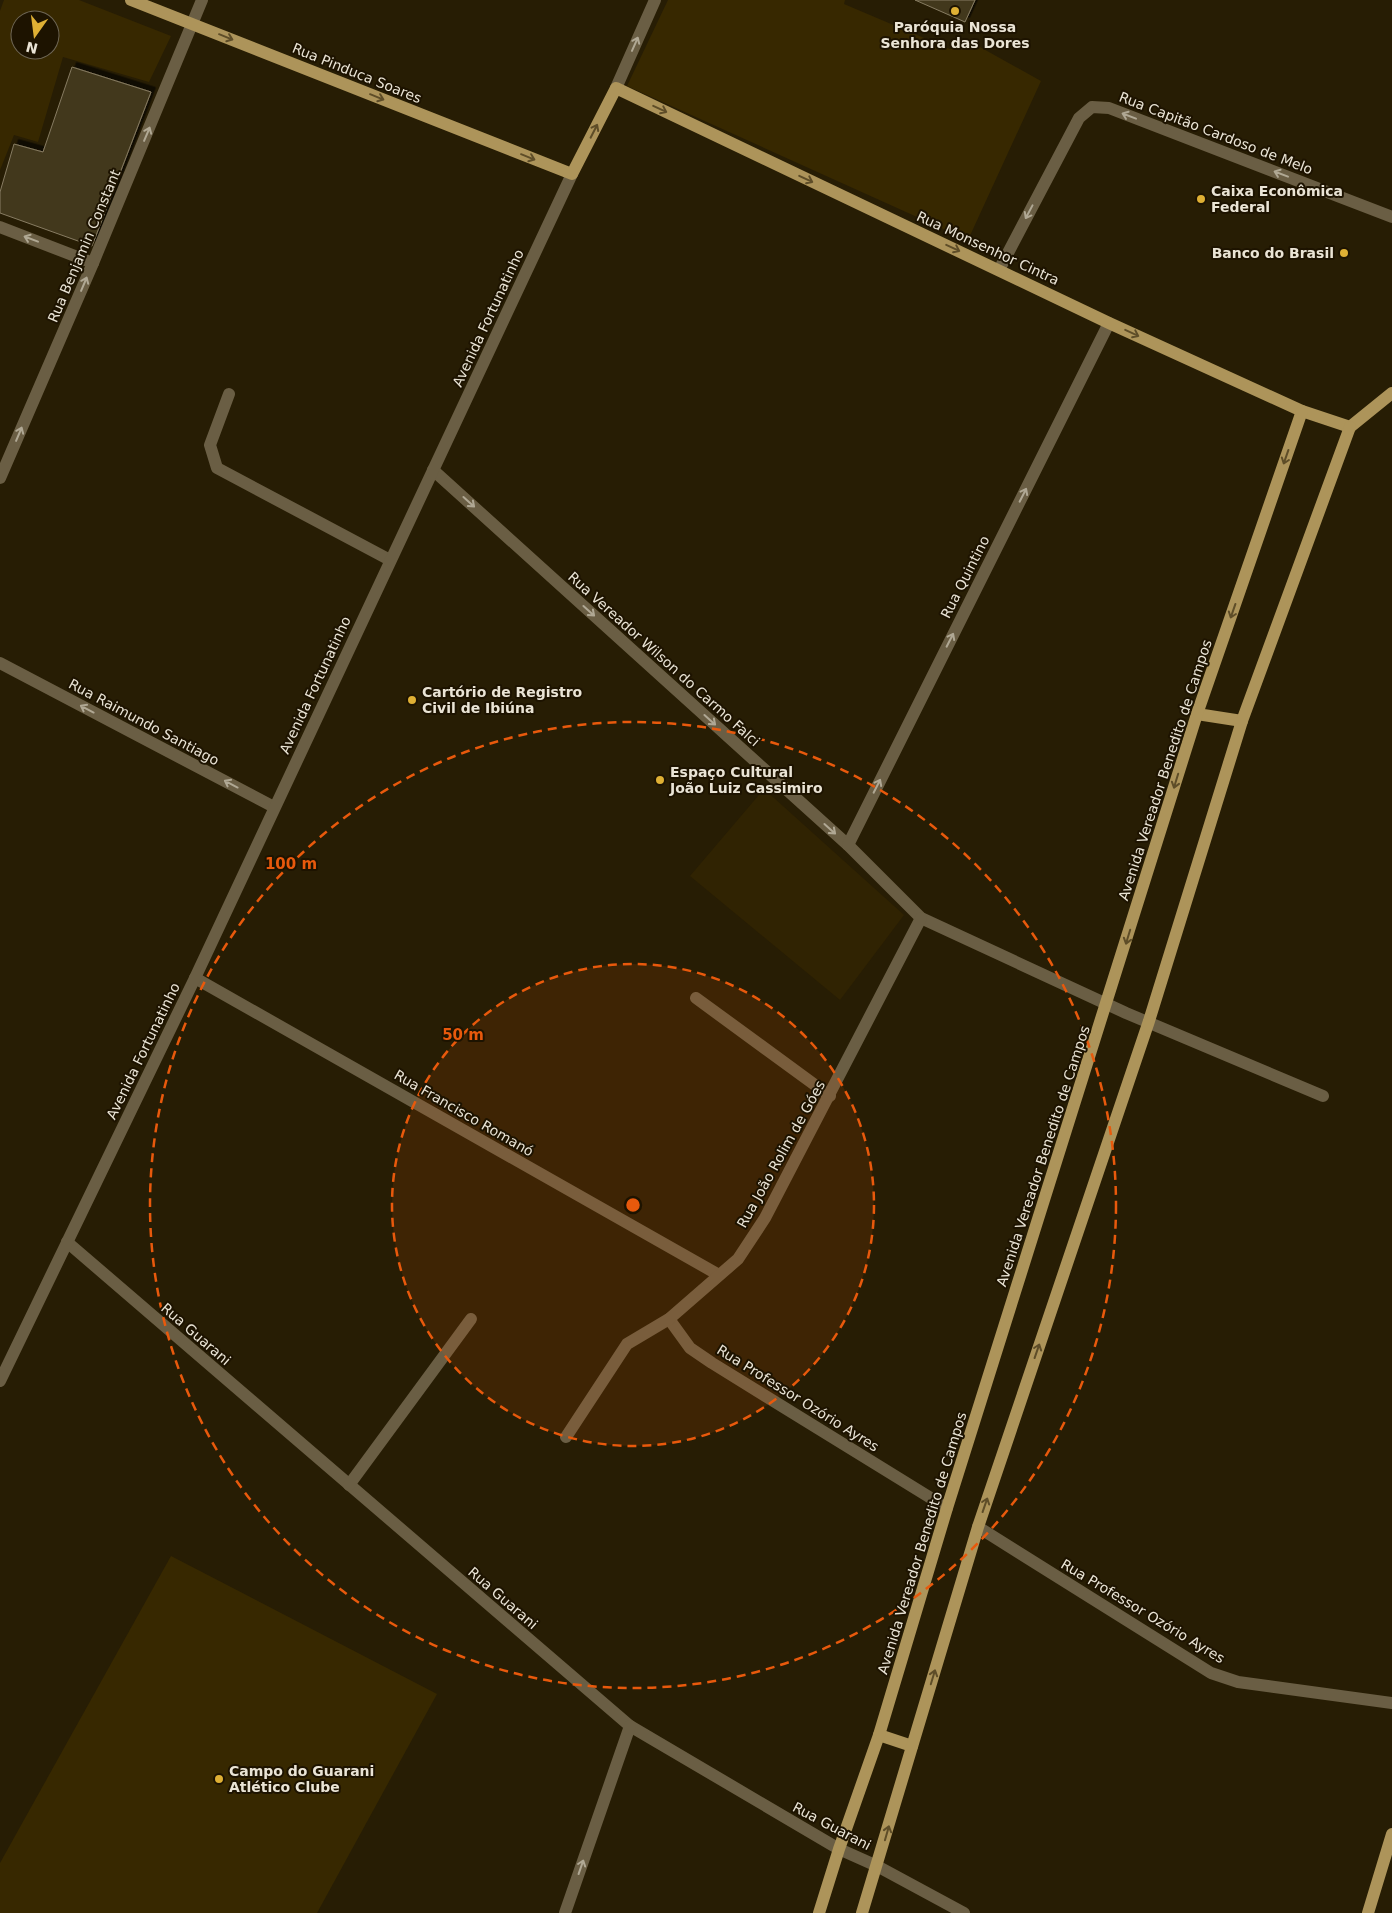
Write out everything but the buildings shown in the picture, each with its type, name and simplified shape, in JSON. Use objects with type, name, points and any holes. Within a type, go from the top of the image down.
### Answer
[{"type":"main road","name":"Rua Pinduca Soares","points":[[131,0],[572,174]]},
{"type":"main road","name":"Avenida Fortunatinho","points":[[572,174],[616,88]]},
{"type":"main road","name":"Rua Monsenhor Cintra","points":[[616,88],[1109,323],[1302,411],[1350,427]]},
{"type":"main road","points":[[862,1913],[978,1527],[1149,1021],[1242,721],[1350,427],[1392,393]]},
{"type":"main road","name":"Avenida Vereador Benedito de Campos","points":[[819,1913],[879,1735],[947,1508],[1197,714],[1302,411]]},
{"type":"main road","points":[[1197,714],[1242,721]]},
{"type":"main road","points":[[879,1735],[912,1746]]},
{"type":"main road","points":[[1368,1913],[1392,1834]]},
{"type":"street","name":"Rua Benjamin Constant","points":[[0,478],[93,263],[202,0]]},
{"type":"street","name":"Avenida Fortunatinho","points":[[616,88],[655,0]]},
{"type":"street","name":"Rua Capitão Cardoso de Melo","points":[[999,270],[1079,118],[1092,107],[1109,108],[1392,217]]},
{"type":"street","name":"Avenida Fortunatinho","points":[[0,1381],[195,978],[572,174]]},
{"type":"street","points":[[0,227],[93,263]]},
{"type":"street","name":"Rua Quintino","points":[[848,845],[1109,323]]},
{"type":"street","points":[[229,394],[210,445],[217,468],[390,560]]},
{"type":"street","name":"Rua Vereador Wilson do Carmo Falci","points":[[433,470],[848,845],[921,918],[1107,1004],[1323,1096]]},
{"type":"street","name":"Rua Raimundo Santiago","points":[[0,663],[274,807]]},
{"type":"street","name":"Rua João Rolim de Góes","points":[[566,1437],[627,1344],[669,1318],[738,1259],[765,1218],[921,918]]},
{"type":"street","name":"Rua Francisco Romanó","points":[[195,978],[719,1275]]},
{"type":"street","points":[[696,998],[830,1096]]},
{"type":"street","name":"Rua Guarani","points":[[67,1242],[630,1726],[839,1849],[877,1866],[964,1913]]},
{"type":"street","name":"Rua Professor Ozório Ayres","points":[[669,1318],[690,1348],[712,1364],[947,1508]]},
{"type":"street","points":[[350,1485],[471,1319]]},
{"type":"street","name":"Rua Professor Ozório Ayres","points":[[978,1527],[1212,1672],[1246,1684],[1392,1703]]},
{"type":"street","points":[[565,1913],[630,1726]]},
{"type":"shaded area","points":[[4,0],[79,0],[171,36],[149,82],[63,57],[38,142],[14,135],[0,170],[0,11]]},
{"type":"shaded area","points":[[668,0],[845,0],[844,4],[950,49],[971,42],[1041,81],[968,240],[627,86]]},
{"type":"shaded area","points":[[764,789],[904,915],[840,1000],[690,876]]},
{"type":"shaded area","name":"Campo do Guarani Atlético Clube","points":[[171,1556],[437,1694],[317,1913],[0,1913],[0,1863]]},
{"type":"place","name":"Paróquia Nossa Senhora das Dores","points":[[955,11]]},
{"type":"place","name":"Caixa Econômica Federal","points":[[1201,199]]},
{"type":"place","name":"Banco do Brasil","points":[[1344,253]]},
{"type":"place","name":"Cartório de Registro Civil de Ibiúna","points":[[412,700]]},
{"type":"place","name":"Espaço Cultural João Luiz Cassimiro","points":[[660,780]]},
{"type":"place","name":"Campo do Guarani Atlético Clube","points":[[219,1779]]}]
